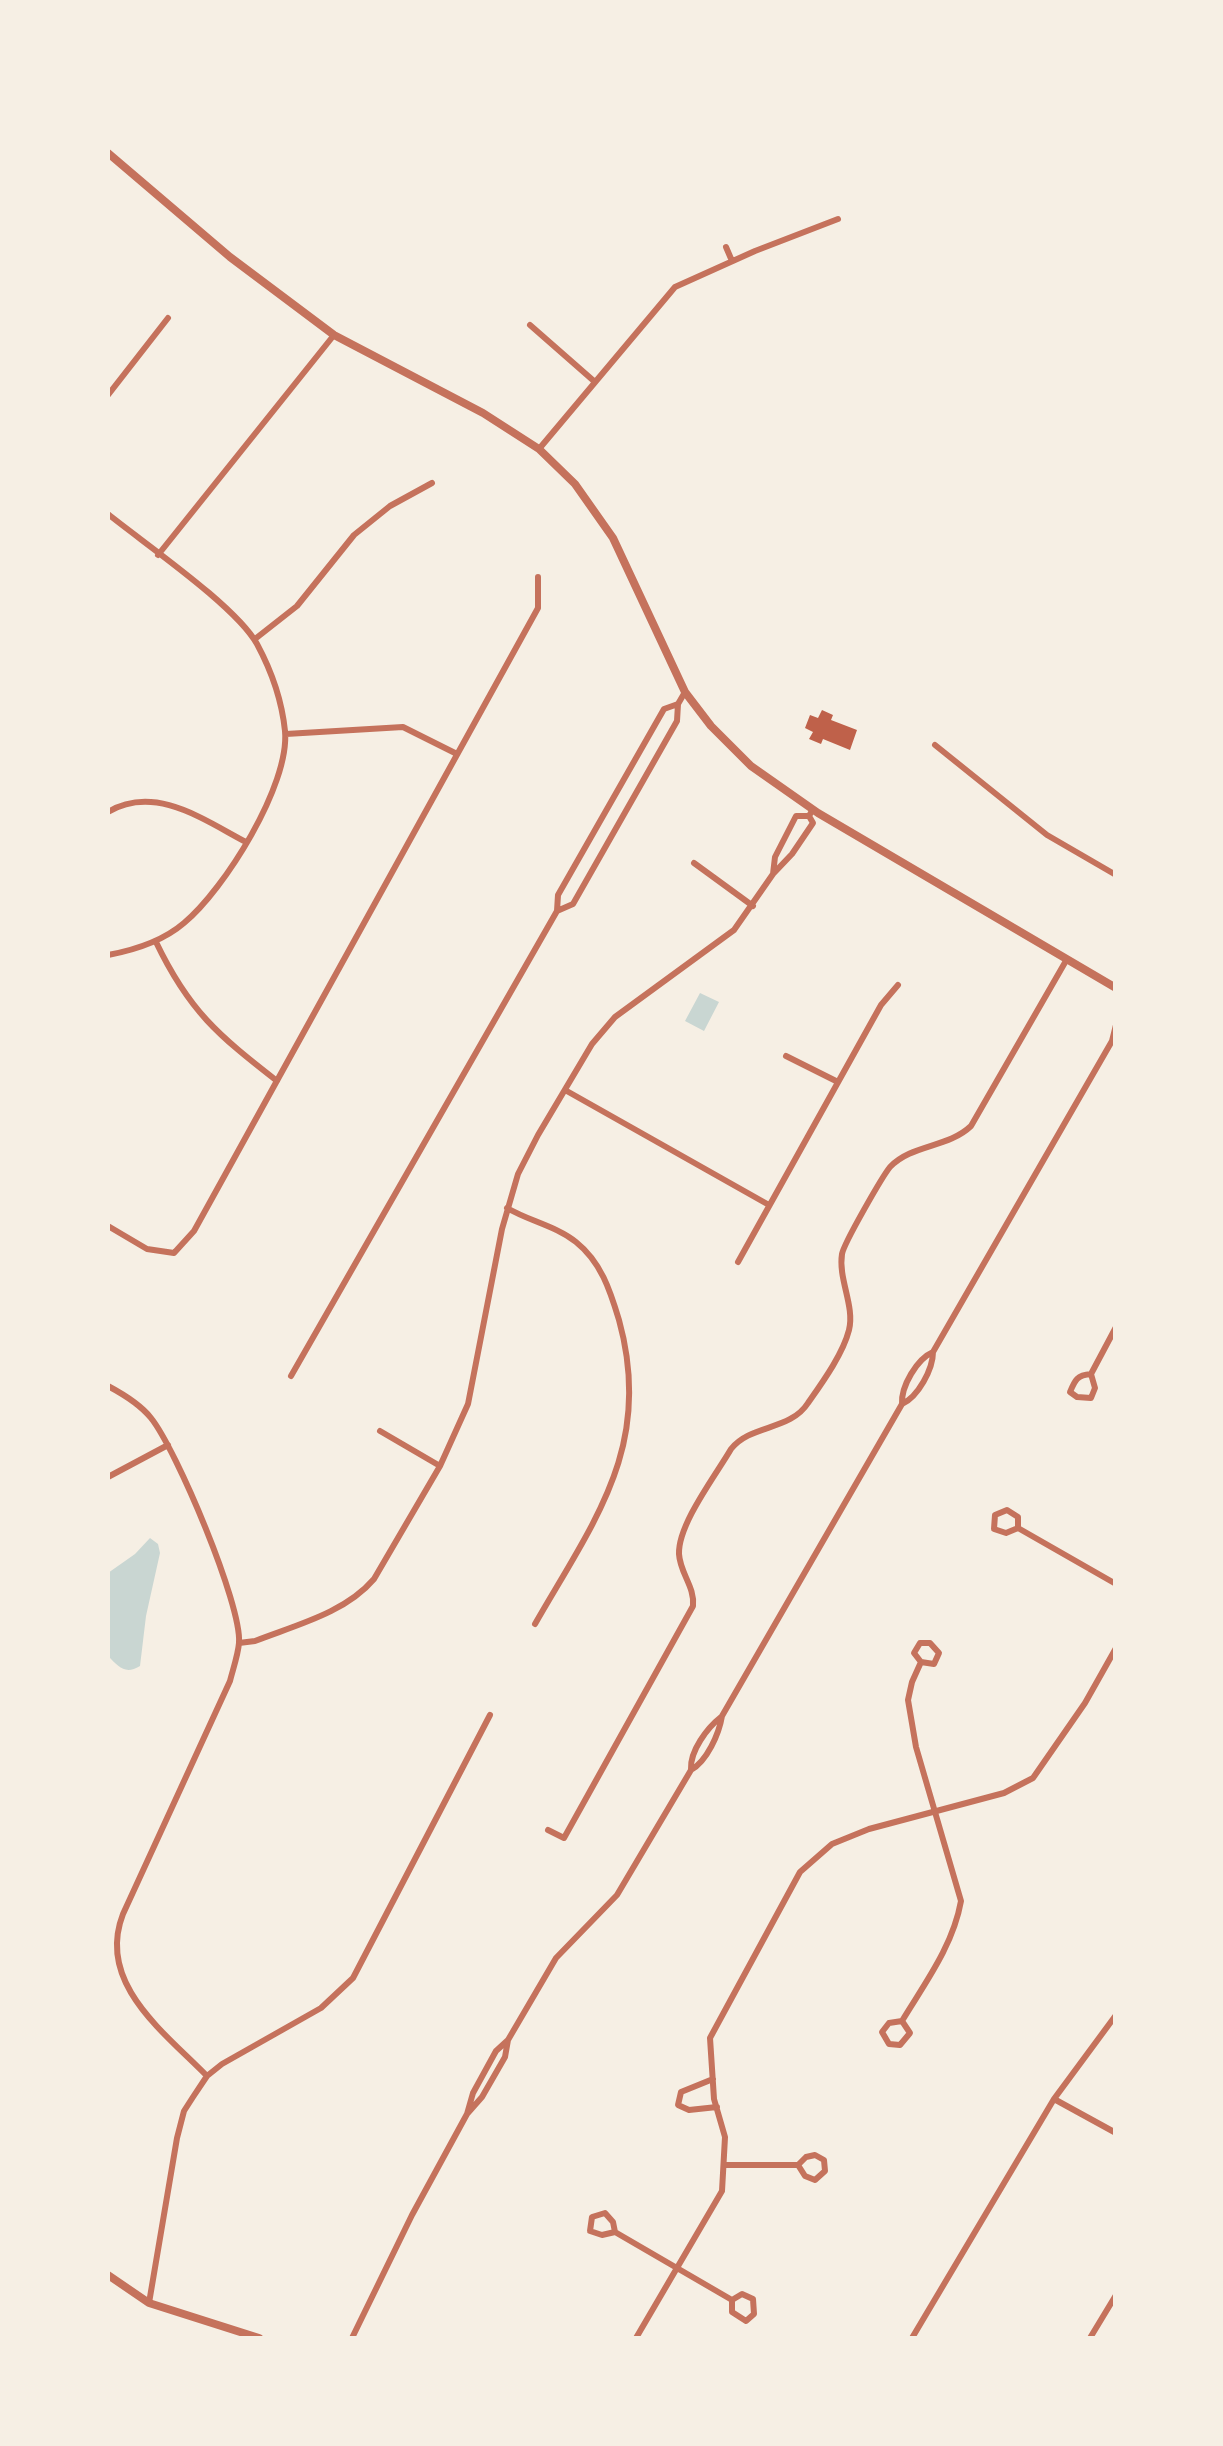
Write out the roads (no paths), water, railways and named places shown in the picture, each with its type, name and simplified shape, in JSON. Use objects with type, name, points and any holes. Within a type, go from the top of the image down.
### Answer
[{"type":"street","points":[[108,153],[230,257],[334,335],[484,413],[539,449],[575,484],[613,538],[685,692],[730,747],[811,812],[1116,988]]},
{"type":"street","points":[[539,449],[675,286],[838,219]]},
{"type":"street","points":[[726,247],[732,261]]},
{"type":"street","points":[[108,396],[168,318]]},
{"type":"street","points":[[530,325],[595,382]]},
{"type":"street","points":[[158,554],[334,335]]},
{"type":"street","points":[[254,640],[297,606],[354,534],[390,506],[432,483]]},
{"type":"street","points":[[108,514],[235,618],[254,640],[268,665],[286,734],[270,794],[224,882],[183,924],[156,942],[108,954]]},
{"type":"street","points":[[108,1226],[147,1249],[174,1253],[194,1231],[538,608],[538,576]]},
{"type":"street","points":[[556,911],[573,904],[678,720],[678,704],[685,692]]},
{"type":"street","points":[[291,1376],[556,911],[558,895],[604,810],[664,709],[678,704]]},
{"type":"street","points":[[286,734],[403,728],[457,754]]},
{"type":"street","points":[[936,746],[1047,835],[1116,875]]},
{"type":"street","points":[[108,812],[130,802],[164,804],[181,808],[246,842]]},
{"type":"street","points":[[773,874],[775,858],[796,816],[811,812]]},
{"type":"street","points":[[239,1643],[255,1641],[362,1594],[387,1560],[457,1435],[476,1376],[518,1174],[565,1090],[592,1044],[614,1018],[734,930],[813,824],[811,812]]},
{"type":"street","points":[[694,863],[754,906]]},
{"type":"street","points":[[156,942],[180,990],[219,1035],[277,1081]]},
{"type":"street","points":[[548,1830],[564,1838],[693,1606],[694,1596],[681,1563],[681,1539],[731,1449],[741,1440],[781,1425],[802,1412],[845,1340],[850,1317],[842,1254],[890,1168],[909,1153],[948,1142],[971,1126],[1067,960]]},
{"type":"street","points":[[738,1262],[882,1005],[898,986]]},
{"type":"street","points":[[352,2338],[392,2252],[467,2114],[482,2097],[504,2057],[508,2040],[556,1958],[616,1895],[691,1770],[700,1765],[720,1728],[722,1716],[902,1404],[902,1394],[923,1357],[933,1352],[1114,1040],[1116,1025]]},
{"type":"street","points":[[786,1056],[838,1082]]},
{"type":"street","points":[[565,1090],[769,1205]]},
{"type":"street","points":[[508,1208],[575,1241],[593,1259],[614,1302],[629,1381],[630,1408],[619,1468],[535,1624]]},
{"type":"street","points":[[1091,1374],[1081,1374],[1074,1380],[1070,1392],[1091,1398],[1095,1388],[1091,1374],[1116,1327]]},
{"type":"street","points":[[108,1386],[152,1418],[168,1445],[225,1580],[239,1643],[230,1681],[116,1930],[115,1947],[125,1986],[207,2076]]},
{"type":"street","points":[[380,1431],[440,1466]]},
{"type":"street","points":[[108,1477],[168,1445]]},
{"type":"street","points":[[1018,1528],[1116,1584]]},
{"type":"street","points":[[636,2338],[722,2190],[725,2137],[716,2107],[710,2038],[800,1872],[832,1844],[869,1828],[1004,1793],[1033,1778],[1085,1704],[1116,1648]]},
{"type":"street","points":[[902,2021],[946,1949],[961,1901],[916,1746],[908,1700],[922,1662]]},
{"type":"street","points":[[148,2303],[184,2110],[207,2076],[222,2064],[321,2008],[353,1978],[490,1715]]},
{"type":"street","points":[[912,2338],[1054,2099],[1116,2016]]},
{"type":"street","points":[[902,2021],[910,2033],[900,2045],[889,2044],[882,2032],[888,2023],[902,2021]]},
{"type":"street","points":[[713,2079],[681,2092],[678,2106],[688,2110],[716,2107]]},
{"type":"street","points":[[1054,2099],[1116,2133]]},
{"type":"street","points":[[724,2165],[798,2165],[815,2154],[824,2160],[826,2171],[815,2180],[805,2176],[798,2165]]},
{"type":"street","points":[[615,2232],[732,2300]]},
{"type":"street","points":[[108,2276],[148,2303],[259,2338]]},
{"type":"street","points":[[742,2294],[753,2299],[754,2314],[746,2321],[732,2312],[732,2300],[742,2294]]},
{"type":"street","points":[[1090,2338],[1116,2295]]}]
